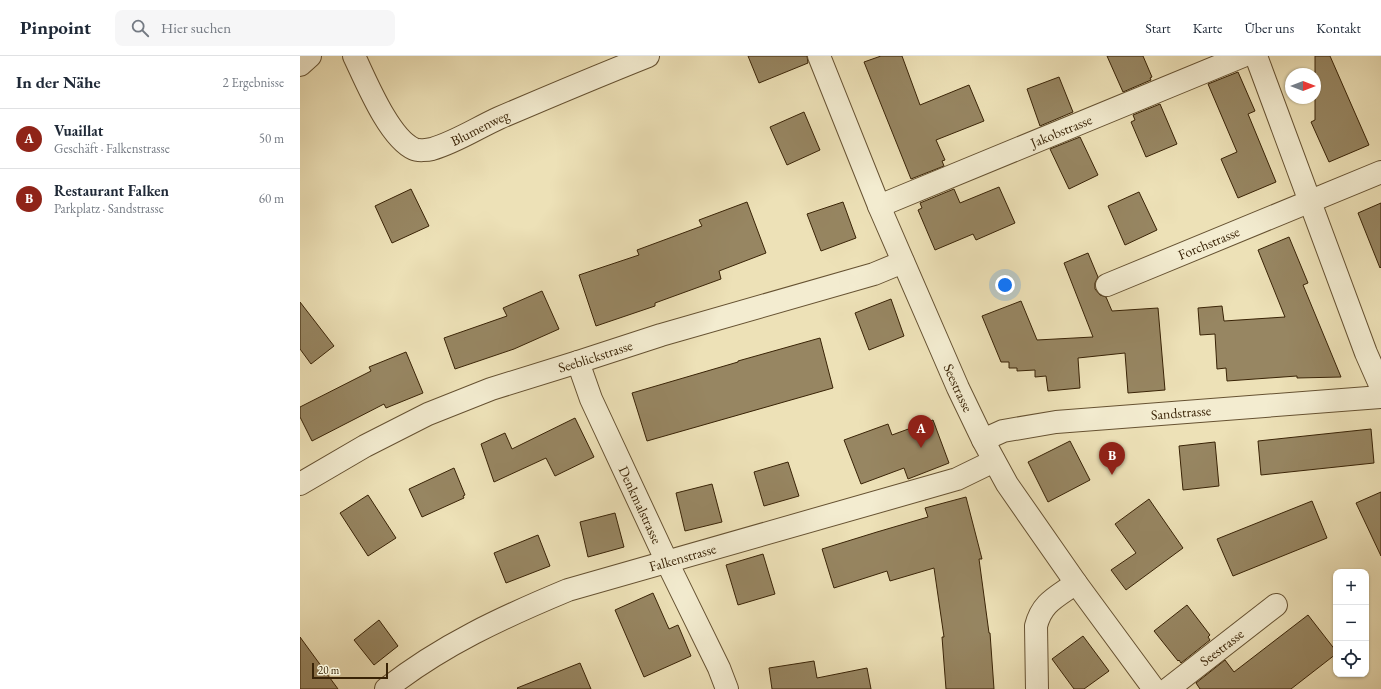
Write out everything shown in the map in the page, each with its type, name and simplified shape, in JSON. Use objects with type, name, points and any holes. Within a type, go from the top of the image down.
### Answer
[{"type":"street","points":[[300,65],[310,56]]},
{"type":"street","name":"Blumenweg","points":[[354,56],[390,126],[400,138],[415,150],[431,149],[447,143],[498,118],[648,56]]},
{"type":"street","name":"Jakobstrasse","points":[[879,206],[1242,56]]},
{"type":"street","points":[[1256,56],[1366,353],[1381,387]]},
{"type":"street","name":"Seestrasse","points":[[824,58],[879,206],[983,440],[1007,484],[1076,583],[1154,689]]},
{"type":"street","name":"Forchstrasse","points":[[1107,285],[1381,172]]},
{"type":"street","name":"Seeblickstrasse","points":[[300,484],[365,446],[428,414],[492,388],[661,335],[874,274],[903,262]]},
{"type":"street","name":"Denkmalstrasse","points":[[578,362],[591,399],[667,562],[719,668],[727,689]]},
{"type":"street","name":"Sandstrasse","points":[[983,440],[1003,431],[1056,422],[1381,397]]},
{"type":"street","name":"Falkenstrasse","points":[[386,689],[411,669],[464,637],[514,612],[568,590],[957,479],[994,461]]},
{"type":"street","points":[[1037,689],[1036,626],[1038,616],[1043,607],[1076,583]]},
{"type":"street","name":"Seestrasse","points":[[1168,689],[1276,605]]},
{"type":"building","points":[[748,56],[807,56],[808,63],[759,83]]},
{"type":"building","points":[[881,56],[902,56],[920,105],[969,85],[984,121],[936,140],[945,160],[942,161],[944,166],[911,179],[864,62]]},
{"type":"building","points":[[1107,56],[1143,56],[1152,77],[1150,78],[1151,80],[1123,92]]},
{"type":"building","points":[[1315,56],[1330,56],[1369,145],[1329,162],[1311,122],[1315,120],[1315,104],[1321,104],[1321,68],[1315,68]]},
{"type":"building","points":[[1238,72],[1255,111],[1248,114],[1276,182],[1238,198],[1221,159],[1237,152],[1208,84]]},
{"type":"building","points":[[1059,77],[1073,112],[1040,126],[1027,89]]},
{"type":"building","points":[[1160,104],[1177,144],[1146,157],[1131,122],[1135,120],[1133,115]]},
{"type":"building","points":[[804,112],[820,150],[787,165],[770,127]]},
{"type":"building","points":[[1080,137],[1098,175],[1069,189],[1050,149]]},
{"type":"building","points":[[999,187],[1015,223],[976,240],[973,234],[935,250],[918,210],[922,208],[920,203],[954,189],[960,203]]},
{"type":"building","points":[[411,189],[429,226],[392,243],[375,206]]},
{"type":"building","points":[[1139,192],[1157,230],[1125,245],[1108,206]]},
{"type":"building","points":[[747,202],[766,253],[719,271],[721,279],[655,303],[655,306],[596,326],[579,275],[639,255],[637,250],[702,226],[699,220]]},
{"type":"building","points":[[843,202],[856,238],[821,251],[807,214]]},
{"type":"building","points":[[1381,203],[1381,267],[1380,268],[1358,213]]},
{"type":"building","points":[[1289,237],[1308,283],[1303,285],[1341,377],[1297,378],[1297,376],[1227,381],[1226,368],[1217,369],[1215,334],[1200,335],[1198,308],[1222,306],[1224,321],[1285,317],[1258,250]]},
{"type":"building","points":[[1088,253],[1098,277],[1095,283],[1095,289],[1100,295],[1106,297],[1112,311],[1158,308],[1165,390],[1128,393],[1125,353],[1078,358],[1080,388],[1048,391],[1046,376],[1035,377],[1035,370],[1017,371],[1017,368],[1009,368],[1009,362],[1001,362],[982,316],[1021,301],[1037,340],[1093,337],[1064,263]]},
{"type":"building","points":[[542,291],[559,329],[514,349],[455,369],[444,338],[507,316],[503,308]]},
{"type":"building","points":[[891,299],[904,336],[869,350],[855,313]]},
{"type":"building","points":[[300,302],[334,346],[311,364],[300,349]]},
{"type":"building","points":[[820,338],[833,388],[647,441],[632,393]]},
{"type":"building","points":[[406,352],[423,393],[386,408],[384,404],[312,441],[300,417],[300,407],[371,371],[369,367]]},
{"type":"building","points":[[575,418],[594,457],[555,476],[546,458],[494,482],[481,444],[505,433],[512,449]]},
{"type":"building","points":[[933,420],[949,463],[908,479],[904,468],[861,484],[844,440],[888,424],[892,435]]},
{"type":"building","points":[[1371,429],[1374,463],[1261,475],[1258,441]]},
{"type":"building","points":[[1070,441],[1090,480],[1048,502],[1028,462]]},
{"type":"building","points":[[1215,442],[1219,486],[1183,490],[1179,446]]},
{"type":"building","points":[[788,462],[799,496],[764,506],[754,472]]},
{"type":"building","points":[[454,468],[465,495],[463,496],[464,498],[422,517],[409,489]]},
{"type":"building","points":[[712,484],[722,522],[685,531],[676,493]]},
{"type":"building","points":[[1381,492],[1381,556],[1356,503]]},
{"type":"building","points":[[368,495],[396,538],[368,556],[340,513]]},
{"type":"building","points":[[966,497],[982,559],[979,559],[990,633],[994,689],[946,689],[942,637],[944,637],[934,568],[890,581],[887,571],[834,588],[822,549],[928,517],[925,508]]},
{"type":"building","points":[[1149,499],[1183,548],[1126,590],[1111,570],[1136,553],[1115,524]]},
{"type":"building","points":[[1312,501],[1327,538],[1233,576],[1217,539]]},
{"type":"building","points":[[615,513],[624,547],[588,557],[580,522]]},
{"type":"building","points":[[538,535],[550,566],[506,583],[494,553]]},
{"type":"building","points":[[763,554],[775,594],[738,605],[726,565]]},
{"type":"building","points":[[653,593],[669,629],[678,625],[691,656],[644,677],[615,610]]},
{"type":"building","points":[[1187,605],[1210,635],[1208,637],[1210,640],[1181,663],[1154,631]]},
{"type":"building","points":[[1308,615],[1333,647],[1333,656],[1291,689],[1200,689],[1196,683],[1225,660],[1234,672]]},
{"type":"building","points":[[379,620],[398,646],[374,665],[354,640]]},
{"type":"building","points":[[1083,636],[1109,671],[1084,689],[1074,689],[1052,659]]},
{"type":"building","points":[[300,637],[338,689],[300,689]]},
{"type":"building","points":[[814,661],[817,678],[867,668],[871,689],[772,689],[769,668]]},
{"type":"building","points":[[580,663],[591,689],[517,688]]},
{"type":"place","name":"Vuaillat","points":[[921,448]]},
{"type":"place","name":"Restaurant Falken","points":[[1112,475]]}]
